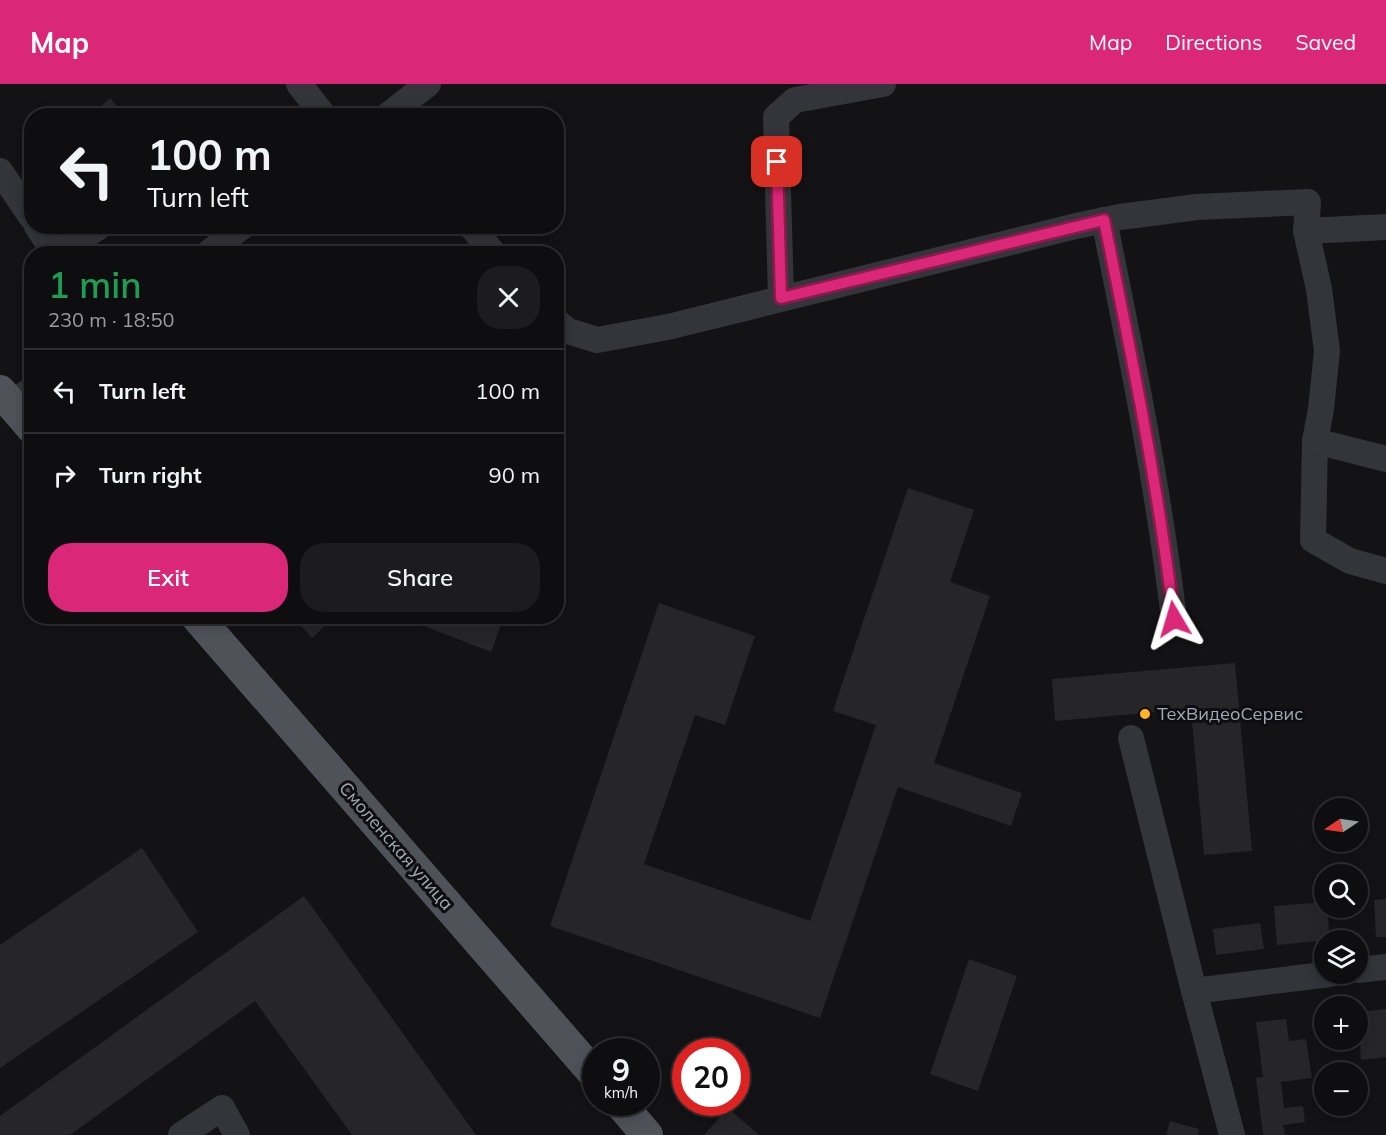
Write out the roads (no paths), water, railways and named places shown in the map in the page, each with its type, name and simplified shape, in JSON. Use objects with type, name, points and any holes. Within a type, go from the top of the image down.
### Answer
[{"type":"main road","points":[[14,395],[24,413]]},
{"type":"main road","name":"Смоленская улица","points":[[203,624],[582,1060]]},
{"type":"main road","points":[[631,1116],[647,1135]]},
{"type":"street","points":[[299,84],[318,108]]},
{"type":"street","points":[[397,108],[428,84]]},
{"type":"street","points":[[781,298],[776,117],[795,100],[883,84]]},
{"type":"street","points":[[0,171],[24,206]]},
{"type":"street","points":[[564,328],[597,340],[668,327],[1104,220],[1197,207],[1308,202],[1306,231],[1319,289],[1327,351],[1322,409],[1315,441],[1312,540],[1350,561],[1386,571]]},
{"type":"street","points":[[1104,220],[1166,550],[1174,619]]},
{"type":"street","points":[[1306,231],[1386,227]]},
{"type":"street","points":[[69,246],[87,234]]},
{"type":"street","points":[[217,246],[233,234]]},
{"type":"street","points":[[478,234],[487,246]]},
{"type":"street","points":[[1315,441],[1386,459]]},
{"type":"street","points":[[1131,738],[1232,1135]]},
{"type":"street","points":[[1368,969],[1386,967]]},
{"type":"street","points":[[1194,991],[1314,976]]},
{"type":"street","points":[[181,1135],[222,1108],[237,1135]]},
{"type":"place","name":"ТехВидеоСервис","points":[[1145,714]]}]
